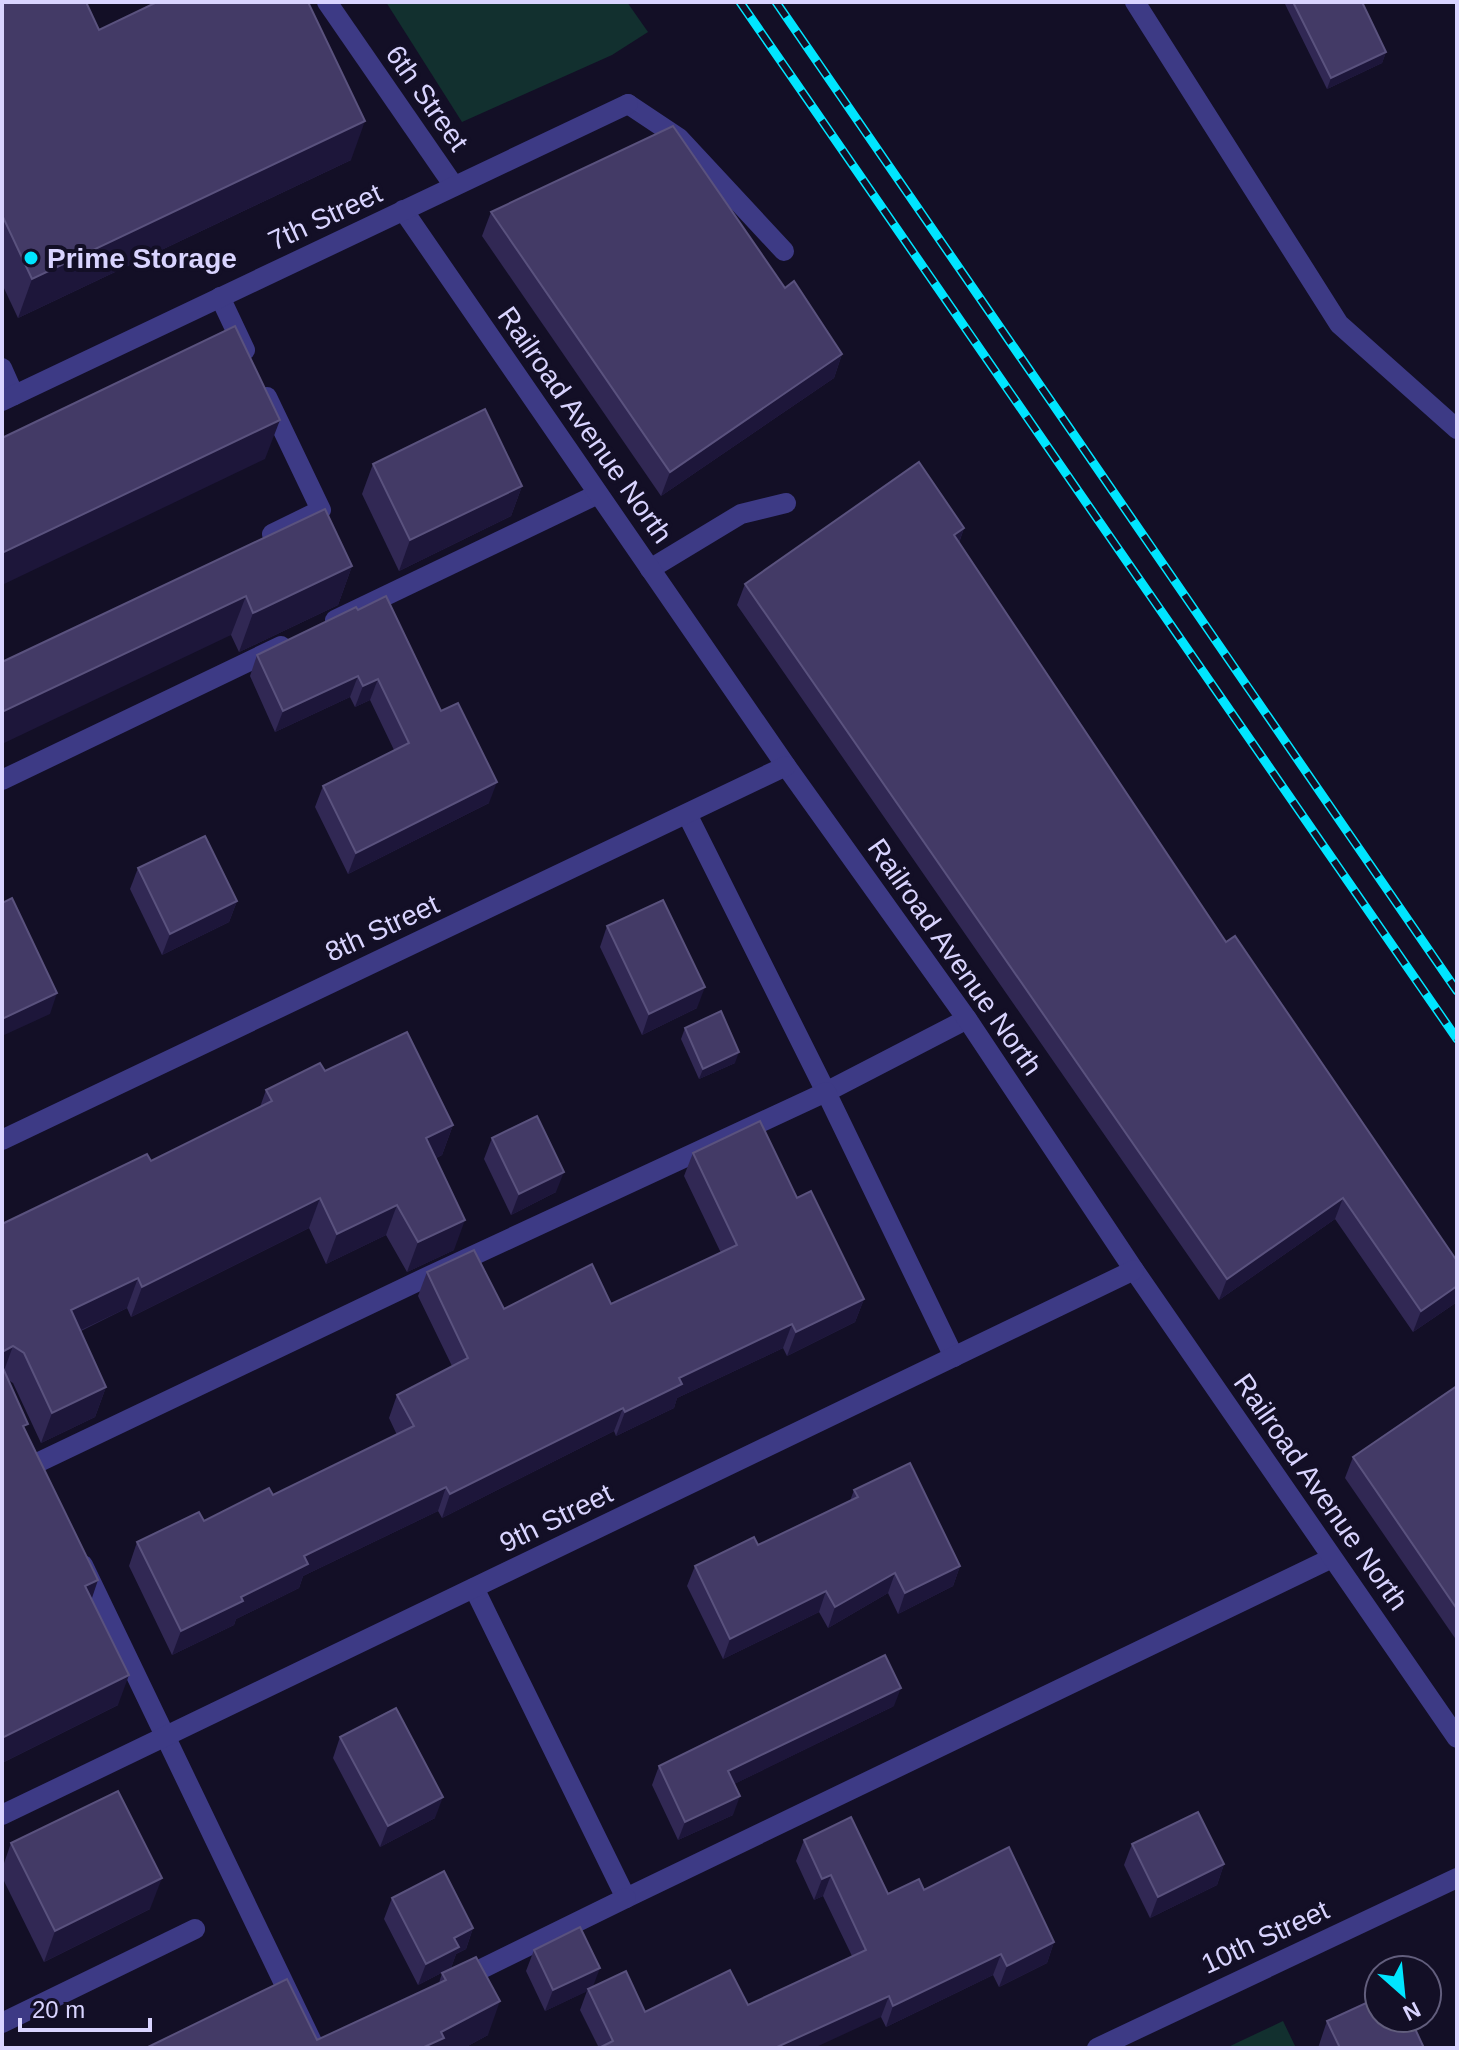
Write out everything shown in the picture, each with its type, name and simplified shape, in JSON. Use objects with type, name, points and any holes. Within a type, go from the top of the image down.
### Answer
[{"type":"street","name":"6th Street","points":[[327,2],[454,186]]},
{"type":"street","points":[[1135,2],[1339,324],[1457,429]]},
{"type":"street","name":"7th Street","points":[[8,398],[628,104],[679,138],[784,251]]},
{"type":"street","name":"Railroad Avenue North","points":[[403,210],[786,766],[967,1019],[1134,1270],[1457,1738]]},
{"type":"street","points":[[220,297],[321,510],[252,544]]},
{"type":"street","points":[[2,368],[8,398]]},
{"type":"street","points":[[2,780],[598,494]]},
{"type":"street","points":[[650,569],[741,514],[786,503]]},
{"type":"street","name":"8th Street","points":[[2,1140],[786,766]]},
{"type":"street","points":[[687,814],[954,1357]]},
{"type":"street","points":[[37,1463],[470,1256],[826,1092],[967,1019]]},
{"type":"street","name":"9th Street","points":[[2,1815],[1134,1270]]},
{"type":"street","points":[[75,1546],[321,2046]]},
{"type":"street","points":[[439,1990],[1332,1558]]},
{"type":"street","points":[[474,1588],[626,1898]]},
{"type":"street","name":"10th Street","points":[[1097,2048],[1457,1878]]},
{"type":"street","points":[[2,2023],[195,1929]]},
{"type":"green space","points":[[386,2],[627,2],[648,32],[612,55],[462,122]]},
{"type":"green space","points":[[1283,2021],[1296,2048],[1226,2048]]},
{"type":"building","points":[[2,2],[86,2],[99,30],[157,2],[308,2],[365,121],[32,279],[2,215]]},
{"type":"building","points":[[1293,2],[1362,2],[1386,52],[1331,78]]},
{"type":"building","points":[[673,126],[785,288],[794,281],[842,354],[670,472],[491,212]]},
{"type":"building","points":[[235,326],[280,420],[2,553],[2,438]]},
{"type":"building","points":[[485,409],[522,486],[410,540],[373,464]]},
{"type":"building","points":[[919,462],[964,528],[954,535],[1226,942],[1235,936],[1457,1261],[1457,1286],[1421,1311],[1343,1198],[1227,1279],[745,584]]},
{"type":"building","points":[[325,509],[352,566],[253,613],[246,596],[2,712],[2,662]]},
{"type":"building","points":[[386,596],[441,711],[458,703],[497,782],[356,853],[323,786],[409,743],[378,679],[363,686],[358,676],[283,711],[257,655],[356,607],[358,610]]},
{"type":"building","points":[[205,836],[237,901],[170,934],[138,868]]},
{"type":"building","points":[[12,898],[57,993],[2,1019],[2,903]]},
{"type":"building","points":[[663,900],[705,987],[649,1014],[607,926]]},
{"type":"building","points":[[721,1011],[739,1052],[703,1069],[685,1028]]},
{"type":"building","points":[[407,1032],[453,1125],[426,1138],[465,1220],[418,1242],[397,1205],[337,1234],[320,1198],[142,1287],[138,1278],[71,1310],[106,1387],[52,1413],[24,1353],[13,1346],[2,1352],[2,1224],[147,1154],[151,1161],[272,1101],[266,1090],[320,1063],[325,1071]]},
{"type":"building","points":[[537,1116],[564,1172],[519,1194],[492,1138]]},
{"type":"building","points":[[760,1121],[797,1198],[811,1191],[864,1299],[796,1332],[792,1324],[679,1378],[682,1384],[625,1412],[623,1408],[450,1494],[446,1487],[304,1556],[308,1564],[181,1631],[137,1542],[199,1512],[204,1521],[269,1488],[273,1495],[414,1426],[397,1395],[468,1358],[427,1272],[474,1250],[504,1309],[592,1264],[611,1304],[737,1245],[693,1153]]},
{"type":"building","points":[[2,1366],[28,1424],[23,1426],[98,1580],[85,1586],[129,1675],[2,1738]]},
{"type":"building","points":[[1457,1386],[1457,1609],[1353,1457]]},
{"type":"building","points":[[910,1463],[960,1566],[905,1593],[895,1573],[835,1607],[826,1591],[730,1639],[695,1566],[754,1537],[758,1545],[858,1497],[854,1490]]},
{"type":"building","points":[[885,1655],[901,1688],[728,1771],[740,1796],[685,1822],[659,1766]]},
{"type":"building","points":[[396,1708],[443,1797],[388,1826],[340,1737]]},
{"type":"building","points":[[118,1791],[162,1878],[55,1931],[11,1843]]},
{"type":"building","points":[[1198,1812],[1224,1864],[1158,1897],[1132,1844]]},
{"type":"building","points":[[851,1817],[888,1894],[919,1879],[924,1890],[1009,1847],[1054,1942],[1007,1966],[1001,1954],[893,2006],[889,1996],[775,2048],[599,2048],[613,2041],[588,1989],[626,1971],[645,2012],[730,1970],[748,2005],[866,1950],[831,1875],[822,1879],[804,1840]]},
{"type":"building","points":[[444,1871],[473,1928],[454,1938],[459,1947],[426,1964],[392,1898]]},
{"type":"building","points":[[580,1927],[600,1968],[553,1990],[534,1950]]},
{"type":"building","points":[[476,1957],[500,2001],[441,2032],[444,2038],[422,2048],[146,2048],[287,1979],[317,2040],[446,1980],[442,1973]]},
{"type":"building","points":[[1363,2004],[1363,2034],[1417,2034],[1424,2048],[1340,2048],[1327,2021]]},
{"type":"railway","points":[[740,2],[1457,1039]]},
{"type":"railway","points":[[776,2],[1457,991]]},
{"type":"place","name":"Prime Storage","points":[[31,258]]}]
